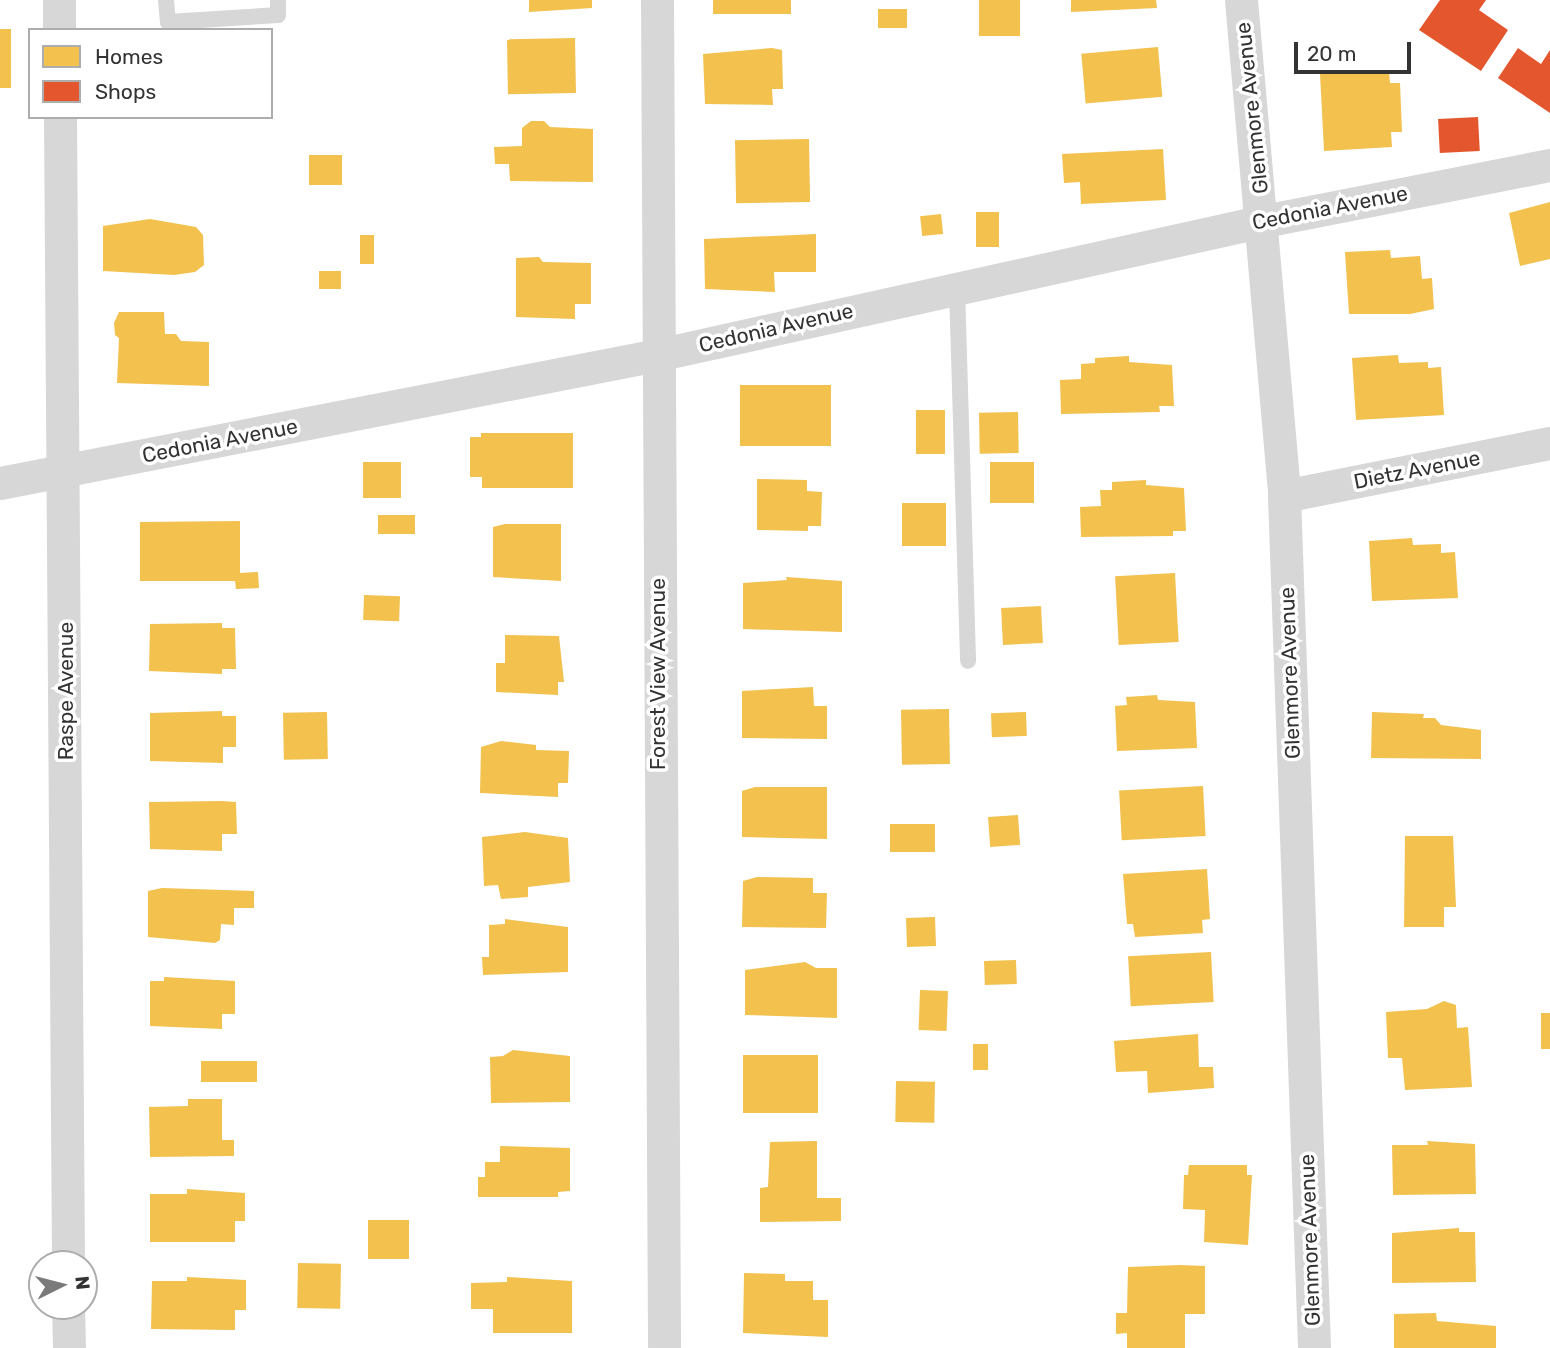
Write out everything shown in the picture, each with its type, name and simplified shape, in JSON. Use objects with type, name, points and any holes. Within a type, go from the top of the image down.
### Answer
[{"type":"street","points":[[59,0],[59,28]]},
{"type":"street","name":"Forest View Avenue","points":[[657,0],[664,1348]]},
{"type":"street","name":"Glenmore Avenue","points":[[1241,0],[1264,221],[1284,496],[1314,1348]]},
{"type":"street","name":"Raspe Avenue","points":[[60,119],[66,471],[68,1250]]},
{"type":"street","name":"Cedonia Avenue","points":[[0,483],[657,355],[1264,221],[1550,165]]},
{"type":"street","name":"Dietz Avenue","points":[[1284,496],[1550,443]]},
{"type":"street","points":[[68,1320],[69,1348]]},
{"type":"lane","points":[[166,0],[168,22],[278,15],[278,0]]},
{"type":"lane","points":[[957,288],[968,660]]},
{"type":"building: Homes","points":[[529,0],[592,0],[592,8],[529,12]]},
{"type":"building: Homes","points":[[713,0],[791,0],[791,14],[713,14]]},
{"type":"building: Homes","points":[[979,0],[1020,0],[1020,36],[979,36]]},
{"type":"building: Homes","points":[[1071,0],[1156,0],[1157,8],[1071,12]]},
{"type":"building: Homes","points":[[878,9],[907,9],[907,28],[878,28]]},
{"type":"building: Homes","points":[[0,29],[11,29],[11,88],[0,88]]},
{"type":"building: Homes","points":[[575,38],[576,93],[508,94],[507,39]]},
{"type":"building: Homes","points":[[1158,47],[1162,97],[1086,104],[1081,54]]},
{"type":"building: Homes","points":[[772,48],[782,50],[783,89],[772,89],[773,105],[705,104],[703,54]]},
{"type":"building: Homes","points":[[1389,71],[1390,83],[1400,83],[1402,132],[1391,132],[1392,147],[1324,151],[1320,74]]},
{"type":"building: Homes","points":[[531,121],[544,121],[550,127],[593,129],[593,182],[510,181],[509,164],[495,164],[494,147],[522,146],[522,128]]},
{"type":"building: Homes","points":[[809,139],[810,202],[736,203],[735,140]]},
{"type":"building: Homes","points":[[1163,149],[1166,200],[1081,204],[1080,182],[1064,183],[1062,154]]},
{"type":"building: Homes","points":[[309,155],[342,155],[342,185],[309,185]]},
{"type":"building: Homes","points":[[1550,202],[1550,259],[1520,266],[1509,213]]},
{"type":"building: Homes","points":[[976,212],[999,212],[999,247],[976,247]]},
{"type":"building: Homes","points":[[941,214],[943,234],[922,236],[920,216]]},
{"type":"building: Homes","points":[[150,219],[196,227],[203,235],[204,265],[195,272],[174,275],[103,271],[103,226]]},
{"type":"building: Homes","points":[[816,234],[816,272],[774,272],[775,292],[705,289],[704,239]]},
{"type":"building: Homes","points":[[360,235],[374,235],[374,264],[360,264]]},
{"type":"building: Homes","points":[[1390,250],[1391,258],[1420,256],[1422,279],[1432,278],[1434,309],[1410,314],[1349,314],[1345,252]]},
{"type":"building: Homes","points":[[539,257],[543,262],[591,263],[591,304],[575,304],[575,319],[516,317],[516,258]]},
{"type":"building: Homes","points":[[319,271],[341,271],[341,289],[319,289]]},
{"type":"building: Homes","points":[[119,312],[164,312],[165,334],[176,334],[181,341],[209,342],[209,386],[117,383],[119,338],[115,335],[114,323]]},
{"type":"building: Homes","points":[[1398,355],[1399,363],[1428,362],[1428,368],[1441,367],[1444,415],[1356,420],[1352,358]]},
{"type":"building: Homes","points":[[1129,356],[1129,362],[1172,365],[1174,406],[1159,406],[1160,412],[1061,414],[1060,380],[1081,379],[1081,364],[1095,363],[1095,358]]},
{"type":"building: Homes","points":[[740,385],[831,385],[831,446],[740,446]]},
{"type":"building: Homes","points":[[916,410],[945,410],[945,454],[916,454]]},
{"type":"building: Homes","points":[[1018,412],[1019,453],[980,454],[979,413]]},
{"type":"building: Homes","points":[[481,433],[573,433],[573,488],[482,488],[482,477],[470,477],[470,437],[481,437]]},
{"type":"building: Homes","points":[[363,462],[401,462],[401,498],[363,498]]},
{"type":"building: Homes","points":[[990,462],[1034,462],[1034,503],[990,503]]},
{"type":"building: Homes","points":[[757,479],[807,480],[807,491],[822,492],[821,526],[808,526],[808,531],[757,530]]},
{"type":"building: Homes","points":[[1146,480],[1146,485],[1184,488],[1186,531],[1173,531],[1173,536],[1081,537],[1080,507],[1101,506],[1100,490],[1112,490],[1112,482]]},
{"type":"building: Homes","points":[[902,503],[946,503],[946,546],[902,546]]},
{"type":"building: Homes","points":[[378,515],[415,515],[415,534],[378,534]]},
{"type":"building: Homes","points":[[240,521],[240,573],[258,572],[259,588],[236,589],[235,581],[140,581],[140,522]]},
{"type":"building: Homes","points":[[505,524],[561,524],[561,581],[493,577],[493,527]]},
{"type":"building: Homes","points":[[1412,538],[1413,545],[1441,544],[1441,553],[1455,552],[1458,598],[1372,601],[1369,541]]},
{"type":"building: Homes","points":[[1175,573],[1179,642],[1119,645],[1115,576]]},
{"type":"building: Homes","points":[[786,577],[842,581],[842,632],[743,629],[743,583],[787,580]]},
{"type":"building: Homes","points":[[364,595],[400,596],[399,621],[363,620]]},
{"type":"building: Homes","points":[[1041,606],[1043,643],[1003,645],[1001,608]]},
{"type":"building: Homes","points":[[222,623],[222,628],[235,628],[236,669],[222,669],[222,674],[149,671],[150,624]]},
{"type":"building: Homes","points":[[505,635],[559,636],[564,682],[558,682],[558,695],[496,692],[496,663],[505,663]]},
{"type":"building: Homes","points":[[813,687],[814,706],[827,706],[827,739],[742,738],[742,691]]},
{"type":"building: Homes","points":[[1157,695],[1158,700],[1195,702],[1197,748],[1117,751],[1115,706],[1127,705],[1126,697]]},
{"type":"building: Homes","points":[[949,709],[950,764],[902,765],[901,710]]},
{"type":"building: Homes","points":[[222,711],[222,716],[236,716],[236,747],[223,747],[223,763],[150,761],[150,713]]},
{"type":"building: Homes","points":[[327,712],[328,759],[284,760],[283,713]]},
{"type":"building: Homes","points":[[1026,712],[1027,736],[992,737],[991,713]]},
{"type":"building: Homes","points":[[1372,712],[1424,714],[1423,718],[1435,718],[1441,725],[1481,730],[1481,759],[1371,758]]},
{"type":"building: Homes","points":[[501,741],[536,745],[536,750],[569,751],[568,783],[558,783],[558,797],[480,793],[481,747]]},
{"type":"building: Homes","points":[[1203,786],[1206,836],[1122,840],[1119,790]]},
{"type":"building: Homes","points":[[755,787],[827,787],[827,839],[742,837],[742,791]]},
{"type":"building: Homes","points":[[149,802],[236,802],[237,834],[222,834],[222,851],[150,849]]},
{"type":"building: Homes","points":[[1018,815],[1020,845],[990,847],[988,817]]},
{"type":"building: Homes","points":[[890,824],[935,824],[935,852],[890,852]]},
{"type":"building: Homes","points":[[525,832],[568,838],[570,882],[528,887],[528,897],[501,899],[498,885],[484,886],[482,837]]},
{"type":"building: Homes","points":[[1405,836],[1453,836],[1456,907],[1444,907],[1444,927],[1404,927]]},
{"type":"building: Homes","points":[[1207,869],[1210,919],[1202,920],[1203,933],[1135,937],[1133,924],[1127,924],[1123,874]]},
{"type":"building: Homes","points":[[757,877],[813,878],[813,893],[827,893],[826,928],[742,927],[743,881]]},
{"type":"building: Homes","points":[[162,888],[254,891],[254,908],[234,908],[234,925],[221,924],[220,940],[215,943],[148,937],[148,891]]},
{"type":"building: Homes","points":[[935,917],[936,946],[907,947],[906,918]]},
{"type":"building: Homes","points":[[505,919],[568,927],[568,972],[483,975],[482,957],[489,957],[489,925],[505,924]]},
{"type":"building: Homes","points":[[1211,952],[1214,1002],[1131,1006],[1128,956]]},
{"type":"building: Homes","points":[[1016,960],[1017,984],[985,985],[984,961]]},
{"type":"building: Homes","points":[[805,962],[816,968],[837,968],[837,1018],[745,1015],[745,970]]},
{"type":"building: Homes","points":[[164,977],[235,981],[235,1014],[222,1014],[222,1029],[150,1026],[150,981],[164,981]]},
{"type":"building: Homes","points":[[920,990],[948,991],[947,1031],[919,1030]]},
{"type":"building: Homes","points":[[1444,1001],[1456,1005],[1457,1028],[1468,1027],[1472,1087],[1405,1090],[1402,1058],[1388,1058],[1386,1012],[1427,1009]]},
{"type":"building: Homes","points":[[1541,1013],[1550,1013],[1550,1049],[1541,1049]]},
{"type":"building: Homes","points":[[1198,1034],[1199,1067],[1213,1067],[1214,1088],[1148,1093],[1147,1071],[1116,1072],[1114,1041]]},
{"type":"building: Homes","points":[[973,1044],[988,1044],[988,1070],[973,1070]]},
{"type":"building: Homes","points":[[513,1050],[570,1056],[570,1102],[491,1103],[490,1057],[503,1056]]},
{"type":"building: Homes","points":[[743,1055],[818,1055],[818,1113],[743,1113]]},
{"type":"building: Homes","points":[[201,1061],[257,1061],[257,1082],[201,1082]]},
{"type":"building: Homes","points":[[896,1081],[935,1082],[934,1123],[895,1122]]},
{"type":"building: Homes","points":[[188,1099],[222,1099],[222,1140],[234,1140],[234,1156],[150,1157],[149,1107],[188,1106]]},
{"type":"building: Homes","points":[[817,1141],[817,1198],[841,1198],[841,1221],[760,1222],[760,1188],[768,1187],[770,1142]]},
{"type":"building: Homes","points":[[1427,1141],[1475,1144],[1476,1194],[1393,1195],[1392,1145],[1428,1145]]},
{"type":"building: Homes","points":[[500,1146],[570,1148],[570,1191],[558,1192],[558,1197],[478,1197],[478,1177],[485,1177],[485,1162],[500,1162]]},
{"type":"building: Homes","points":[[1189,1165],[1247,1165],[1247,1175],[1252,1175],[1248,1245],[1204,1242],[1205,1210],[1183,1209],[1184,1175],[1188,1175]]},
{"type":"building: Homes","points":[[187,1189],[245,1193],[245,1221],[235,1221],[235,1242],[150,1242],[150,1194],[187,1194]]},
{"type":"building: Homes","points":[[368,1220],[409,1220],[409,1259],[368,1259]]},
{"type":"building: Homes","points":[[1459,1228],[1459,1232],[1475,1232],[1476,1282],[1392,1283],[1392,1233]]},
{"type":"building: Homes","points":[[298,1263],[341,1264],[340,1309],[297,1308]]},
{"type":"building: Homes","points":[[1205,1266],[1205,1314],[1185,1314],[1185,1348],[1127,1348],[1127,1333],[1116,1334],[1116,1313],[1127,1313],[1128,1267]]},
{"type":"building: Homes","points":[[744,1273],[785,1274],[785,1281],[813,1281],[813,1300],[828,1300],[828,1337],[743,1333]]},
{"type":"building: Homes","points":[[187,1277],[246,1280],[246,1310],[235,1310],[235,1330],[151,1329],[152,1281],[187,1281]]},
{"type":"building: Homes","points":[[507,1277],[572,1281],[572,1333],[493,1333],[493,1309],[471,1309],[471,1283],[507,1282]]},
{"type":"building: Homes","points":[[1436,1313],[1437,1321],[1496,1326],[1496,1348],[1394,1348],[1394,1314]]},
{"type":"building: Shops","points":[[1440,0],[1486,0],[1479,10],[1508,30],[1481,71],[1419,30]]},
{"type":"building: Shops","points":[[1518,48],[1541,64],[1550,50],[1550,113],[1498,78]]},
{"type":"building: Shops","points":[[1478,117],[1480,151],[1440,153],[1438,119]]}]
